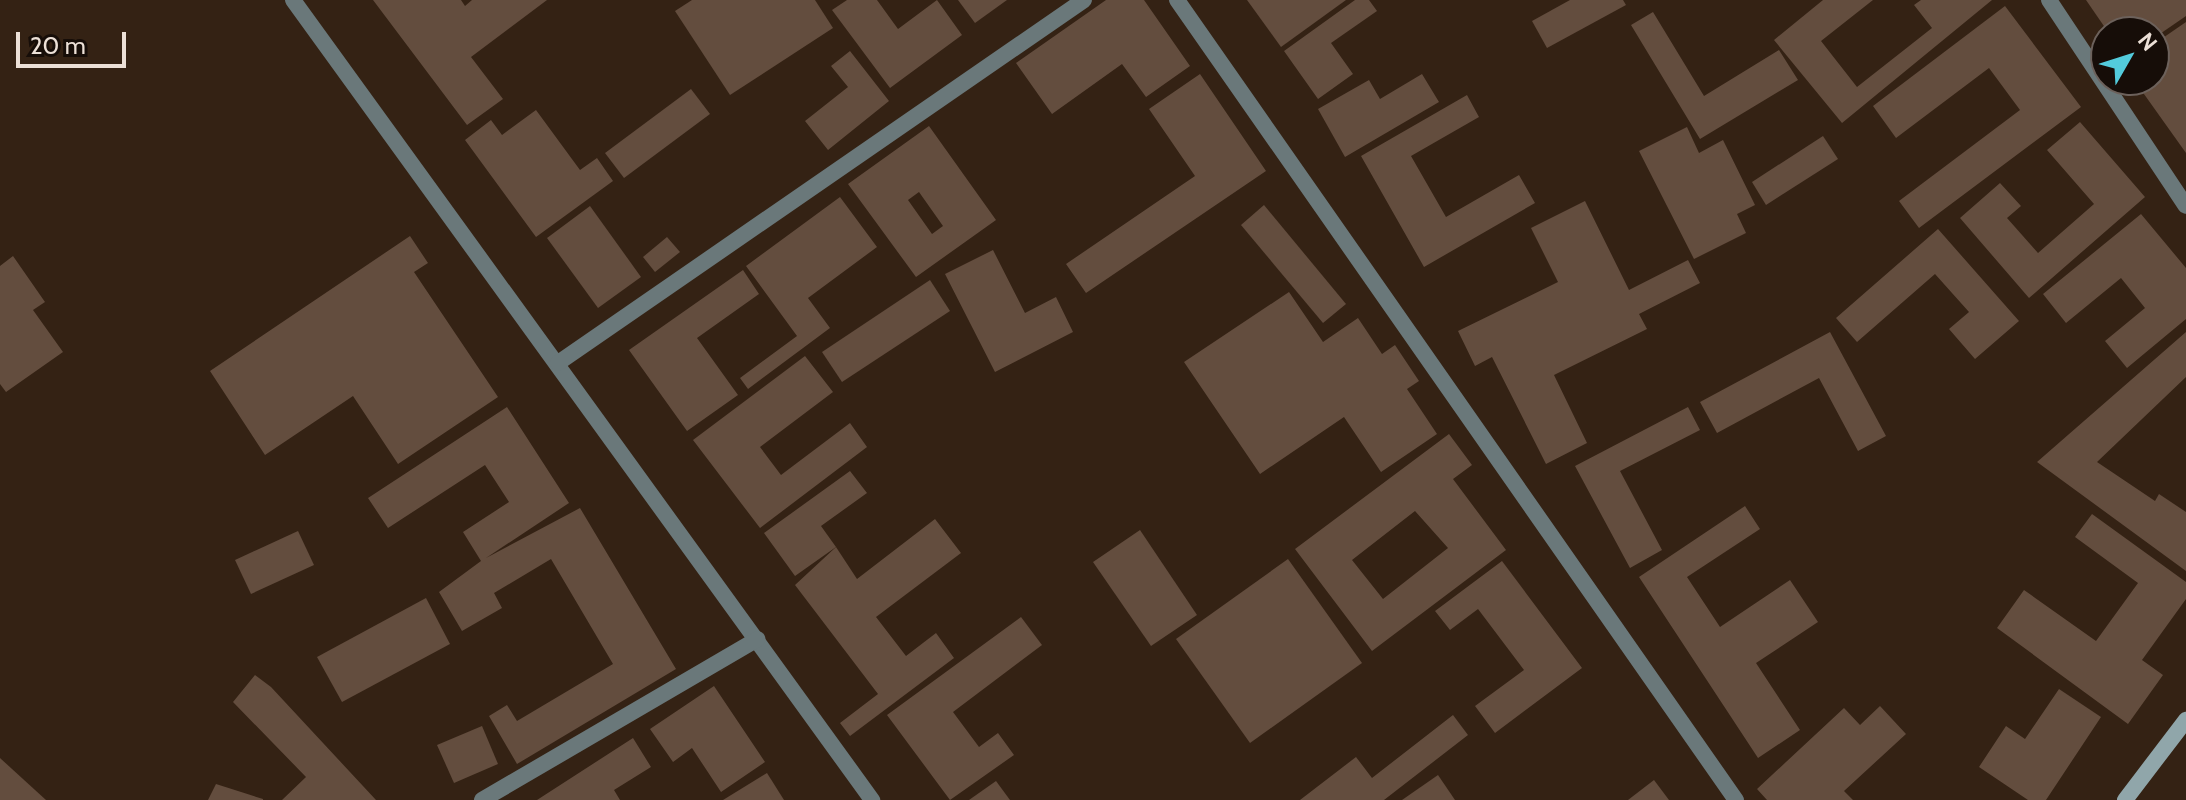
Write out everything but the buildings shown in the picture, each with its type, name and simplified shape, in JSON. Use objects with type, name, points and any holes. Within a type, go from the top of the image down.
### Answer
[{"type":"main road","points":[[2125,800],[2186,720]]},
{"type":"street","points":[[293,0],[872,800]]},
{"type":"street","points":[[558,363],[1084,0]]},
{"type":"street","points":[[1177,0],[1736,800]]},
{"type":"street","points":[[2049,0],[2186,206]]},
{"type":"street","points":[[482,800],[757,639]]}]
